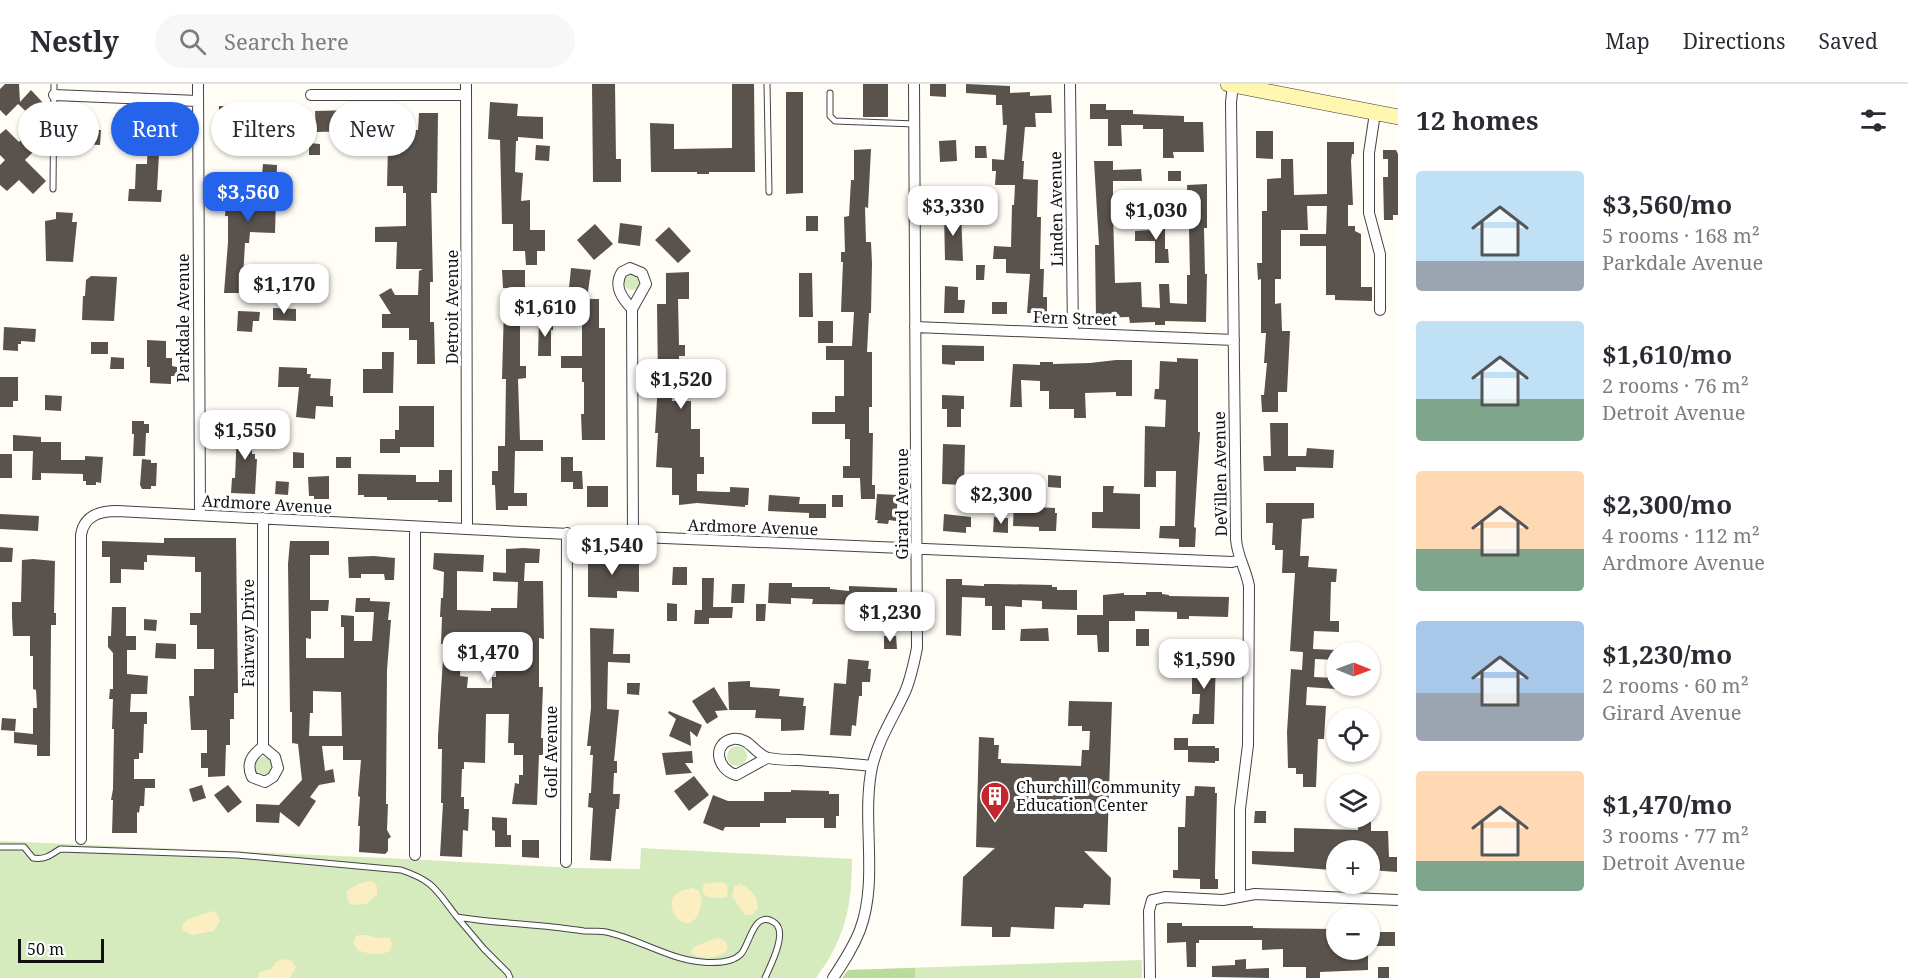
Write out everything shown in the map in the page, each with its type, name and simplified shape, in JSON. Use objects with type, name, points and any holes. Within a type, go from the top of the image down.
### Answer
[{"type":"main road","points":[[1230,85],[1274,88],[1398,117]]},
{"type":"street","name":"Parkdale Avenue","points":[[198,84],[200,515]]},
{"type":"street","name":"Girard Avenue","points":[[833,978],[860,930],[865,911],[868,879],[868,796],[872,766],[880,742],[906,689],[917,648],[914,84]]},
{"type":"street","name":"Linden Avenue","points":[[1070,84],[1073,333]]},
{"type":"street","name":"DeVillen Avenue","points":[[1230,85],[1236,539],[1249,586],[1248,745],[1240,809],[1240,896]]},
{"type":"street","points":[[311,95],[466,89]]},
{"type":"street","name":"Detroit Avenue","points":[[466,89],[467,530]]},
{"type":"street","points":[[54,90],[198,101]]},
{"type":"street","points":[[1375,113],[1369,153],[1369,201],[1380,254],[1380,310]]},
{"type":"street","points":[[632,309],[633,537]]},
{"type":"street","name":"Fern Street","points":[[915,327],[1234,339]]},
{"type":"street","name":"Ardmore Avenue","points":[[81,839],[81,535],[86,521],[94,515],[108,511],[467,530],[1232,562],[1240,560]]},
{"type":"street","name":"Fairway Drive","points":[[263,518],[263,747]]},
{"type":"street","points":[[415,527],[415,855]]},
{"type":"street","name":"Golf Avenue","points":[[566,862],[567,533]]},
{"type":"street","points":[[767,758],[872,766]]},
{"type":"street","points":[[1150,978],[1149,911],[1152,900],[1165,897],[1223,900],[1255,894],[1398,900]]},
{"type":"lane","points":[[766,84],[769,192]]},
{"type":"lane","points":[[53,189],[54,90]]},
{"type":"lane","points":[[830,93],[830,116],[835,121],[915,124]]},
{"type":"lane","points":[[0,847],[24,847],[33,858],[40,859],[47,858],[60,849],[237,855],[401,870],[422,877],[434,887],[510,978]]},
{"type":"lane","points":[[457,917],[603,932],[628,937],[684,959],[702,962],[730,960],[740,955],[755,925],[760,921],[770,921],[777,925],[780,933],[779,942],[765,978]]},
{"type":"green space","points":[[629,274],[635,274],[640,282],[638,288],[629,290],[624,285],[624,279]]},
{"type":"green space","points":[[737,746],[744,749],[747,756],[744,763],[737,766],[730,763],[727,756],[730,749]]},
{"type":"green space","points":[[263,757],[269,760],[272,766],[269,772],[263,775],[257,772],[254,766],[257,760]]},
{"type":"green space","points":[[0,841],[573,868],[640,869],[641,848],[852,859],[852,876],[845,922],[834,950],[816,978],[0,978]]},
{"type":"green space","points":[[1142,960],[1142,978],[842,978],[848,970]]},
{"type":"green space","points":[[915,968],[915,978],[842,978],[848,970]]},
{"type":"sand","points":[[374,882],[377,887],[377,895],[366,904],[351,905],[347,899],[347,891],[358,884]]},
{"type":"sand","points":[[725,883],[728,888],[727,897],[706,896],[703,889],[704,884]]},
{"type":"sand","points":[[740,884],[750,890],[757,900],[758,908],[752,915],[745,915],[732,896],[734,887]]},
{"type":"sand","points":[[692,888],[700,893],[700,909],[695,919],[689,923],[683,922],[673,912],[673,898],[680,891]]},
{"type":"sand","points":[[212,911],[216,913],[220,921],[214,931],[192,935],[183,930],[182,925],[189,919]]},
{"type":"sand","points":[[368,935],[376,938],[390,938],[392,945],[390,949],[382,954],[358,950],[353,943],[355,937]]},
{"type":"sand","points":[[717,938],[727,943],[728,948],[725,953],[708,958],[691,953],[693,947]]},
{"type":"sand","points":[[283,959],[292,961],[296,967],[290,978],[258,978],[259,972],[271,969],[276,962]]},
{"type":"building","points":[[5,84],[19,84],[20,102],[6,116],[0,110],[0,89]]},
{"type":"building","points":[[592,84],[615,84],[616,159],[621,159],[621,182],[593,182]]},
{"type":"building","points":[[732,84],[754,84],[755,172],[697,174],[697,172],[651,172],[650,123],[674,124],[674,149],[732,148]]},
{"type":"building","points":[[863,84],[888,84],[888,117],[863,117]]},
{"type":"building","points":[[930,84],[946,84],[946,97],[930,96]]},
{"type":"building","points":[[966,84],[1010,86],[1010,93],[1030,92],[1030,96],[1051,95],[1052,113],[1035,113],[1036,127],[1025,127],[1022,161],[1024,161],[1023,179],[1038,180],[1037,217],[1041,217],[1040,269],[1044,269],[1043,297],[1047,297],[1047,313],[1027,313],[1030,274],[1006,273],[1006,259],[993,259],[994,246],[1011,247],[1015,185],[995,185],[996,171],[992,171],[992,159],[1004,160],[1007,125],[1003,125],[1002,105],[996,105],[996,95],[966,93]]},
{"type":"building","points":[[31,90],[42,102],[20,102]]},
{"type":"building","points":[[786,92],[803,92],[803,193],[786,194]]},
{"type":"building","points":[[490,102],[518,104],[517,116],[543,117],[543,139],[518,137],[516,141],[515,172],[523,173],[521,201],[530,200],[530,230],[545,230],[545,251],[537,251],[537,265],[526,265],[525,251],[513,251],[513,224],[502,224],[500,140],[488,139]]},
{"type":"building","points":[[1090,104],[1106,104],[1106,110],[1133,110],[1133,114],[1184,116],[1184,122],[1203,122],[1204,152],[1173,152],[1174,158],[1163,158],[1163,129],[1143,129],[1143,125],[1121,125],[1122,146],[1108,146],[1108,119],[1090,119]]},
{"type":"building","points":[[317,111],[329,111],[329,132],[317,132]]},
{"type":"building","points":[[419,113],[438,113],[437,193],[431,193],[433,282],[430,282],[430,322],[434,322],[435,364],[417,364],[417,340],[409,340],[409,328],[382,328],[382,314],[391,314],[379,295],[391,288],[395,295],[418,295],[419,271],[423,269],[396,269],[397,242],[375,242],[375,227],[406,226],[406,193],[403,193],[403,186],[387,186],[388,156],[416,156],[416,130],[418,130]]},
{"type":"building","points":[[6,129],[18,141],[18,156],[29,156],[25,160],[46,181],[33,194],[19,180],[7,191],[0,185],[0,165],[5,160],[0,155],[0,134]]},
{"type":"building","points":[[99,130],[101,130],[99,145]]},
{"type":"building","points":[[1256,131],[1273,131],[1273,159],[1256,158]]},
{"type":"building","points":[[956,140],[957,161],[940,162],[939,141]]},
{"type":"building","points":[[1327,142],[1354,142],[1354,154],[1352,154],[1351,161],[1353,205],[1348,205],[1348,226],[1355,226],[1355,231],[1361,234],[1361,287],[1372,287],[1372,301],[1335,300],[1335,295],[1326,295],[1326,246],[1300,246],[1300,234],[1326,234],[1327,206],[1307,206],[1308,230],[1281,230],[1281,279],[1275,279],[1275,304],[1281,303],[1282,331],[1290,331],[1287,392],[1278,392],[1278,412],[1262,412],[1261,395],[1264,395],[1267,363],[1264,363],[1266,333],[1261,333],[1261,279],[1258,280],[1257,263],[1262,263],[1262,211],[1267,211],[1267,179],[1281,178],[1281,159],[1293,159],[1294,195],[1327,194]]},
{"type":"building","points":[[317,144],[320,144],[320,155],[317,155]]},
{"type":"building","points":[[536,145],[550,146],[549,161],[535,160]]},
{"type":"building","points":[[975,146],[986,146],[987,158],[975,158]]},
{"type":"building","points":[[871,149],[868,208],[865,207],[866,242],[871,242],[872,263],[871,313],[869,313],[867,352],[872,352],[872,407],[869,407],[869,433],[873,433],[872,485],[875,485],[875,499],[861,499],[860,478],[843,478],[843,466],[850,466],[850,439],[845,439],[845,424],[812,424],[812,412],[835,412],[835,396],[844,396],[844,360],[826,360],[826,346],[852,346],[854,312],[841,312],[843,262],[841,262],[841,252],[845,252],[844,217],[849,216],[851,180],[854,180],[854,150]]},
{"type":"building","points":[[1383,150],[1396,150],[1398,154],[1398,215],[1393,215],[1393,220],[1384,220],[1383,177],[1388,177],[1388,159],[1383,159]]},
{"type":"building","points":[[147,156],[159,156],[157,190],[162,190],[161,202],[128,201],[129,189],[135,189],[136,164],[147,164]]},
{"type":"building","points":[[1094,161],[1113,161],[1113,170],[1141,169],[1142,181],[1113,181],[1113,200],[1135,199],[1135,212],[1113,212],[1115,283],[1141,282],[1142,307],[1160,308],[1159,284],[1169,284],[1170,303],[1187,304],[1187,275],[1190,275],[1189,228],[1181,229],[1181,214],[1188,213],[1187,185],[1207,184],[1207,228],[1204,228],[1205,274],[1207,274],[1206,322],[1165,321],[1165,325],[1155,325],[1155,322],[1130,323],[1129,317],[1096,318],[1095,245],[1099,245]]},
{"type":"building","points":[[263,164],[277,165],[275,233],[250,232],[249,243],[245,243],[243,278],[273,279],[272,291],[245,289],[245,293],[224,293],[228,242],[228,216],[225,216],[228,173],[262,175]]},
{"type":"building","points":[[1168,171],[1181,171],[1181,181],[1168,181]]},
{"type":"building","points":[[56,212],[73,213],[72,222],[77,222],[73,262],[46,261],[45,221],[56,219]]},
{"type":"building","points":[[944,212],[961,213],[963,261],[945,260]]},
{"type":"building","points":[[806,216],[818,216],[818,231],[806,231]]},
{"type":"building","points":[[1165,222],[1165,249],[1168,249],[1169,263],[1155,263],[1155,241],[1135,241],[1135,231],[1153,230],[1153,223]]},
{"type":"building","points":[[620,223],[642,226],[640,246],[618,243]]},
{"type":"building","points":[[595,224],[613,244],[594,260],[577,240]]},
{"type":"building","points":[[669,227],[691,251],[678,263],[655,240]]},
{"type":"building","points":[[268,264],[280,264],[279,276],[268,276]]},
{"type":"building","points":[[976,265],[985,265],[984,280],[976,280]]},
{"type":"building","points":[[571,268],[591,270],[587,299],[599,299],[599,328],[605,328],[605,440],[582,440],[581,414],[584,414],[584,382],[582,382],[582,368],[561,368],[561,356],[582,356],[582,325],[575,325],[575,289],[569,288]]},
{"type":"building","points":[[502,270],[525,270],[523,300],[512,300],[512,288],[503,288]]},
{"type":"building","points":[[689,272],[689,299],[678,299],[679,345],[685,345],[685,356],[679,356],[679,383],[673,383],[672,401],[691,401],[691,429],[700,429],[700,457],[704,457],[704,474],[697,474],[697,491],[730,492],[730,487],[749,488],[748,505],[745,507],[697,503],[679,505],[679,495],[672,495],[672,468],[656,467],[657,304],[666,304],[666,273]]},
{"type":"building","points":[[799,273],[812,273],[813,317],[799,317]]},
{"type":"building","points":[[91,276],[117,277],[114,321],[82,320],[86,280]]},
{"type":"building","points":[[945,286],[958,287],[958,300],[965,300],[964,313],[944,313]]},
{"type":"building","points":[[992,302],[1007,302],[1007,314],[992,314]]},
{"type":"building","points":[[504,307],[520,307],[520,366],[526,366],[526,378],[518,379],[520,440],[543,440],[543,451],[515,451],[514,493],[527,493],[527,506],[508,506],[508,510],[496,510],[492,471],[498,471],[498,446],[505,446],[506,379],[502,379]]},
{"type":"building","points":[[273,308],[296,309],[296,321],[273,320]]},
{"type":"building","points":[[238,311],[260,312],[259,321],[253,321],[252,332],[237,331]]},
{"type":"building","points":[[539,320],[553,320],[551,356],[538,356]]},
{"type":"building","points":[[818,321],[833,321],[833,343],[818,343]]},
{"type":"building","points":[[4,327],[36,329],[35,342],[21,341],[21,344],[18,344],[18,351],[3,350]]},
{"type":"building","points":[[147,340],[166,341],[166,358],[172,358],[172,366],[177,367],[177,376],[171,376],[171,384],[150,383],[150,367],[147,367]]},
{"type":"building","points":[[91,342],[108,342],[108,354],[91,354]]},
{"type":"building","points":[[942,345],[984,346],[984,361],[955,361],[955,365],[942,364]]},
{"type":"building","points":[[382,352],[394,352],[393,393],[363,393],[363,369],[382,369]]},
{"type":"building","points":[[111,357],[124,358],[124,369],[110,369]]},
{"type":"building","points":[[1177,358],[1198,359],[1198,432],[1200,432],[1194,527],[1196,528],[1195,547],[1179,547],[1179,539],[1159,538],[1160,526],[1175,526],[1176,471],[1156,471],[1156,487],[1144,487],[1145,426],[1165,427],[1166,400],[1154,399],[1155,389],[1159,389],[1160,361],[1177,362]]},
{"type":"building","points":[[1132,360],[1132,396],[1116,396],[1116,392],[1085,393],[1086,418],[1074,418],[1074,409],[1049,409],[1049,391],[1040,391],[1040,381],[1021,380],[1022,407],[1010,407],[1013,364],[1040,365],[1040,362],[1053,362],[1053,364]]},
{"type":"building","points":[[279,367],[307,368],[307,374],[311,374],[310,378],[331,379],[330,396],[333,396],[333,407],[316,406],[315,419],[296,417],[299,387],[278,387]]},
{"type":"building","points":[[0,377],[18,377],[18,401],[13,401],[13,407],[0,407]]},
{"type":"building","points":[[45,395],[62,396],[61,411],[45,410]]},
{"type":"building","points":[[942,395],[964,396],[961,427],[947,427],[947,409],[942,409]]},
{"type":"building","points":[[399,406],[434,406],[434,447],[400,447],[400,453],[380,453],[380,439],[395,439],[395,430],[399,430]]},
{"type":"building","points":[[132,421],[144,421],[144,424],[149,424],[149,433],[146,433],[145,456],[133,456]]},
{"type":"building","points":[[240,422],[255,423],[252,454],[255,454],[255,459],[257,459],[255,494],[231,493],[232,478],[235,478],[237,430],[239,430]]},
{"type":"building","points":[[1270,423],[1288,423],[1288,456],[1306,456],[1307,448],[1334,450],[1333,468],[1296,467],[1296,471],[1264,471],[1263,456],[1271,456]]},
{"type":"building","points":[[13,435],[41,437],[41,442],[61,442],[61,460],[85,460],[85,456],[103,457],[101,483],[86,485],[86,481],[83,481],[83,474],[41,473],[41,480],[32,480],[33,451],[13,451]]},
{"type":"building","points":[[943,444],[965,445],[964,485],[942,484]]},
{"type":"building","points":[[293,452],[304,453],[304,468],[293,468]]},
{"type":"building","points":[[0,454],[12,454],[12,478],[0,478]]},
{"type":"building","points":[[336,457],[351,457],[351,468],[336,468]]},
{"type":"building","points":[[561,457],[573,457],[573,471],[582,471],[583,489],[573,489],[573,482],[561,482]]},
{"type":"building","points":[[142,459],[157,463],[156,486],[151,486],[151,489],[142,489],[140,485]]},
{"type":"building","points":[[439,470],[452,470],[452,502],[387,500],[387,497],[358,495],[358,474],[416,475],[416,482],[439,482]]},
{"type":"building","points":[[1048,475],[1061,476],[1061,488],[1048,487]]},
{"type":"building","points":[[329,476],[329,499],[314,499],[314,496],[309,496],[308,477]]},
{"type":"building","points":[[276,481],[289,482],[288,495],[275,494]]},
{"type":"building","points":[[587,486],[608,486],[608,507],[587,507]]},
{"type":"building","points":[[1103,486],[1114,486],[1113,493],[1140,494],[1140,529],[1092,528],[1092,512],[1103,512]]},
{"type":"building","points":[[877,494],[898,495],[896,521],[889,520],[888,524],[877,523],[878,520],[875,520]]},
{"type":"building","points":[[769,495],[800,497],[799,504],[826,504],[826,518],[809,518],[809,513],[768,511]]},
{"type":"building","points":[[832,495],[843,495],[843,507],[832,507]]},
{"type":"building","points":[[1014,498],[1035,498],[1035,507],[1055,508],[1056,531],[1039,531],[1039,527],[1013,526]]},
{"type":"building","points":[[1266,503],[1314,503],[1314,518],[1302,519],[1300,556],[1309,556],[1308,567],[1337,569],[1336,582],[1331,582],[1330,621],[1339,621],[1339,632],[1314,631],[1313,649],[1326,650],[1326,660],[1315,659],[1314,677],[1326,678],[1326,688],[1307,687],[1306,705],[1326,706],[1324,739],[1318,739],[1316,787],[1303,787],[1303,774],[1296,774],[1296,768],[1288,768],[1287,732],[1291,669],[1302,670],[1303,652],[1290,651],[1295,573],[1282,573],[1283,550],[1275,550],[1275,545],[1272,545],[1273,523],[1266,523]]},
{"type":"building","points":[[0,514],[39,516],[38,531],[0,529]]},
{"type":"building","points":[[944,514],[971,517],[971,527],[966,527],[966,533],[943,531]]},
{"type":"building","points":[[994,517],[1008,518],[1008,533],[993,532]]},
{"type":"building","points":[[164,538],[236,538],[238,693],[234,693],[234,719],[230,719],[230,745],[226,745],[225,776],[208,777],[208,768],[201,768],[201,753],[207,753],[207,730],[191,730],[189,696],[194,696],[194,669],[214,669],[214,649],[197,649],[197,625],[190,625],[190,613],[201,613],[201,572],[195,572],[195,557],[147,555],[144,570],[121,569],[121,583],[110,583],[110,557],[102,557],[102,541],[164,543]]},
{"type":"building","points":[[290,541],[329,541],[329,555],[310,555],[310,600],[329,600],[328,611],[311,611],[311,639],[306,638],[306,658],[344,658],[344,627],[341,627],[341,615],[354,616],[354,641],[372,641],[374,612],[355,612],[356,598],[390,602],[386,804],[388,804],[387,830],[391,837],[388,839],[388,851],[385,854],[359,852],[360,797],[358,796],[361,760],[343,760],[343,746],[322,746],[325,771],[333,769],[335,782],[319,785],[310,797],[316,801],[299,827],[280,812],[279,823],[256,822],[256,804],[279,805],[302,780],[298,744],[292,743],[288,564]],"holes":[[[313,691],[341,692],[342,736],[309,736],[310,713],[313,713]]]},
{"type":"building","points":[[0,547],[13,548],[12,562],[0,562]]},
{"type":"building","points":[[506,549],[540,549],[539,563],[525,563],[524,581],[543,581],[544,639],[539,638],[539,687],[543,687],[541,738],[543,738],[543,755],[539,755],[537,805],[512,804],[515,783],[519,784],[519,775],[523,775],[523,755],[514,755],[514,743],[508,743],[509,714],[486,714],[485,763],[464,762],[464,769],[462,769],[461,797],[464,797],[464,809],[469,809],[468,831],[463,830],[462,857],[440,856],[443,803],[441,803],[442,749],[438,749],[438,736],[444,644],[441,644],[442,617],[440,617],[444,572],[433,569],[434,553],[484,555],[483,572],[457,571],[457,610],[491,611],[491,608],[517,608],[518,582],[493,581],[493,572],[506,573]],"holes":[[[461,658],[496,659],[496,677],[492,677],[492,688],[467,688],[468,677],[460,676]]]},
{"type":"building","points":[[588,555],[618,555],[618,560],[639,561],[639,592],[617,591],[617,598],[588,597]]},
{"type":"building","points":[[348,557],[395,558],[394,580],[385,580],[384,574],[361,574],[361,578],[349,578]]},
{"type":"building","points":[[22,560],[55,561],[54,613],[56,613],[56,625],[51,625],[50,756],[37,756],[37,745],[14,743],[14,732],[33,734],[33,708],[37,708],[36,690],[33,689],[33,656],[30,656],[30,636],[13,636],[12,617],[12,602],[21,602]]},
{"type":"building","points":[[673,567],[687,567],[687,585],[672,585]]},
{"type":"building","points":[[702,578],[714,578],[713,607],[733,607],[732,618],[709,618],[709,624],[694,624],[695,610],[702,610]]},
{"type":"building","points":[[946,579],[962,579],[962,585],[1052,585],[1052,587],[1057,587],[1057,590],[1077,590],[1077,610],[1042,609],[1042,601],[1022,600],[1022,607],[1005,606],[1005,630],[992,630],[992,606],[985,606],[985,598],[962,597],[961,636],[946,635]]},
{"type":"building","points":[[769,583],[792,583],[792,587],[830,587],[830,589],[849,591],[849,586],[897,588],[897,605],[812,604],[813,599],[791,598],[791,604],[768,603]]},
{"type":"building","points":[[732,584],[745,584],[744,603],[731,603]]},
{"type":"building","points":[[1146,592],[1162,592],[1169,596],[1229,597],[1228,617],[1189,616],[1189,619],[1177,619],[1177,612],[1135,611],[1135,621],[1109,621],[1109,652],[1098,652],[1097,635],[1077,635],[1077,615],[1103,615],[1103,595],[1124,593],[1124,595],[1146,595]]},
{"type":"building","points":[[667,603],[677,604],[677,621],[667,621]]},
{"type":"building","points":[[756,604],[766,604],[765,621],[756,621]]},
{"type":"building","points":[[112,607],[126,607],[126,636],[136,636],[136,650],[127,650],[127,674],[148,676],[147,694],[131,694],[130,712],[147,712],[147,724],[144,724],[143,753],[139,753],[139,759],[134,759],[134,779],[155,779],[155,788],[145,788],[144,806],[140,806],[139,813],[137,812],[137,833],[112,833],[114,729],[112,729],[113,699],[109,699],[110,689],[113,689],[113,653],[108,647],[108,636],[111,636]]},
{"type":"building","points":[[144,619],[157,620],[156,631],[144,630]]},
{"type":"building","points":[[590,628],[614,629],[613,654],[630,654],[630,663],[608,662],[607,709],[619,710],[614,761],[617,761],[617,773],[614,773],[613,794],[620,794],[619,809],[616,809],[611,861],[590,860],[593,808],[588,807],[593,755],[590,755],[591,746],[587,746],[591,708]]},
{"type":"building","points":[[1048,628],[1049,641],[1020,641],[1021,629]]},
{"type":"building","points":[[1136,629],[1149,629],[1149,646],[1136,646]]},
{"type":"building","points":[[884,636],[896,636],[897,649],[884,649]]},
{"type":"building","points":[[156,643],[176,644],[176,659],[155,658]]},
{"type":"building","points":[[848,659],[869,661],[870,682],[862,682],[862,696],[859,696],[856,726],[852,725],[851,736],[830,735],[834,683],[846,684]]},
{"type":"building","points":[[1192,659],[1216,660],[1214,724],[1192,724],[1193,714],[1199,714],[1200,694],[1192,694]]},
{"type":"building","points":[[750,681],[750,687],[780,689],[779,696],[804,698],[803,706],[806,706],[804,730],[781,731],[781,719],[755,718],[756,710],[729,710],[728,682]]},
{"type":"building","points":[[627,683],[640,683],[639,695],[627,694]]},
{"type":"building","points":[[714,687],[728,710],[715,711],[718,717],[707,724],[692,701]]},
{"type":"building","name":"Churchill Community Education Center","points":[[1069,701],[1112,702],[1107,852],[1084,851],[1111,878],[1110,905],[1084,904],[1083,908],[1055,907],[1054,929],[1011,927],[1010,937],[992,937],[992,927],[961,926],[963,877],[995,848],[976,847],[979,737],[994,738],[994,745],[999,745],[998,759],[1001,759],[1001,763],[1081,766],[1082,750],[1089,750],[1090,731],[1082,731],[1082,726],[1068,726]]},
{"type":"building","points":[[669,711],[702,725],[697,737],[690,731],[691,746],[669,736],[676,719],[668,713]]},
{"type":"building","points":[[2,718],[16,719],[15,731],[1,730]]},
{"type":"building","points":[[1174,738],[1188,738],[1188,750],[1174,750]]},
{"type":"building","points":[[1188,746],[1215,746],[1219,748],[1219,761],[1215,763],[1188,762]]},
{"type":"building","points":[[692,751],[693,763],[685,763],[692,773],[666,775],[662,753]]},
{"type":"building","points":[[694,776],[709,795],[689,811],[674,791]]},
{"type":"building","points":[[202,785],[206,798],[193,802],[189,789]]},
{"type":"building","points":[[228,785],[242,802],[228,813],[214,795]]},
{"type":"building","points":[[1195,786],[1215,787],[1215,793],[1217,793],[1215,879],[1218,879],[1218,889],[1200,889],[1200,879],[1173,878],[1173,870],[1178,870],[1178,827],[1185,827],[1186,796],[1194,796]]},
{"type":"building","points":[[791,790],[829,791],[829,794],[839,794],[839,816],[836,816],[836,828],[824,828],[824,818],[786,818],[786,823],[760,823],[760,827],[725,827],[723,831],[703,823],[713,795],[728,801],[764,801],[764,792],[791,792]]},
{"type":"building","points":[[1255,811],[1266,811],[1266,823],[1254,823]]},
{"type":"building","points":[[492,817],[507,818],[507,835],[511,835],[511,847],[495,847]]},
{"type":"building","points":[[1294,828],[1358,830],[1358,828],[1371,828],[1371,831],[1388,831],[1389,857],[1397,857],[1397,872],[1380,871],[1380,840],[1326,840],[1326,870],[1252,864],[1252,851],[1294,852]]},
{"type":"building","points":[[522,840],[539,840],[539,858],[522,857]]},
{"type":"building","points":[[1167,923],[1182,923],[1182,926],[1326,929],[1326,960],[1368,960],[1368,970],[1320,972],[1320,978],[1306,978],[1306,967],[1283,967],[1283,949],[1262,950],[1262,940],[1199,940],[1199,943],[1196,943],[1196,967],[1187,967],[1186,942],[1167,943]]},
{"type":"building","points":[[1380,932],[1395,932],[1395,946],[1380,946]]},
{"type":"building","points":[[1246,959],[1246,969],[1269,968],[1269,978],[1212,977],[1212,966],[1235,965],[1235,960]]},
{"type":"building","points":[[1378,967],[1389,967],[1389,978],[1378,978]]},
{"type":"place","name":"Churchill Community Education Center","points":[[995,822]]}]
